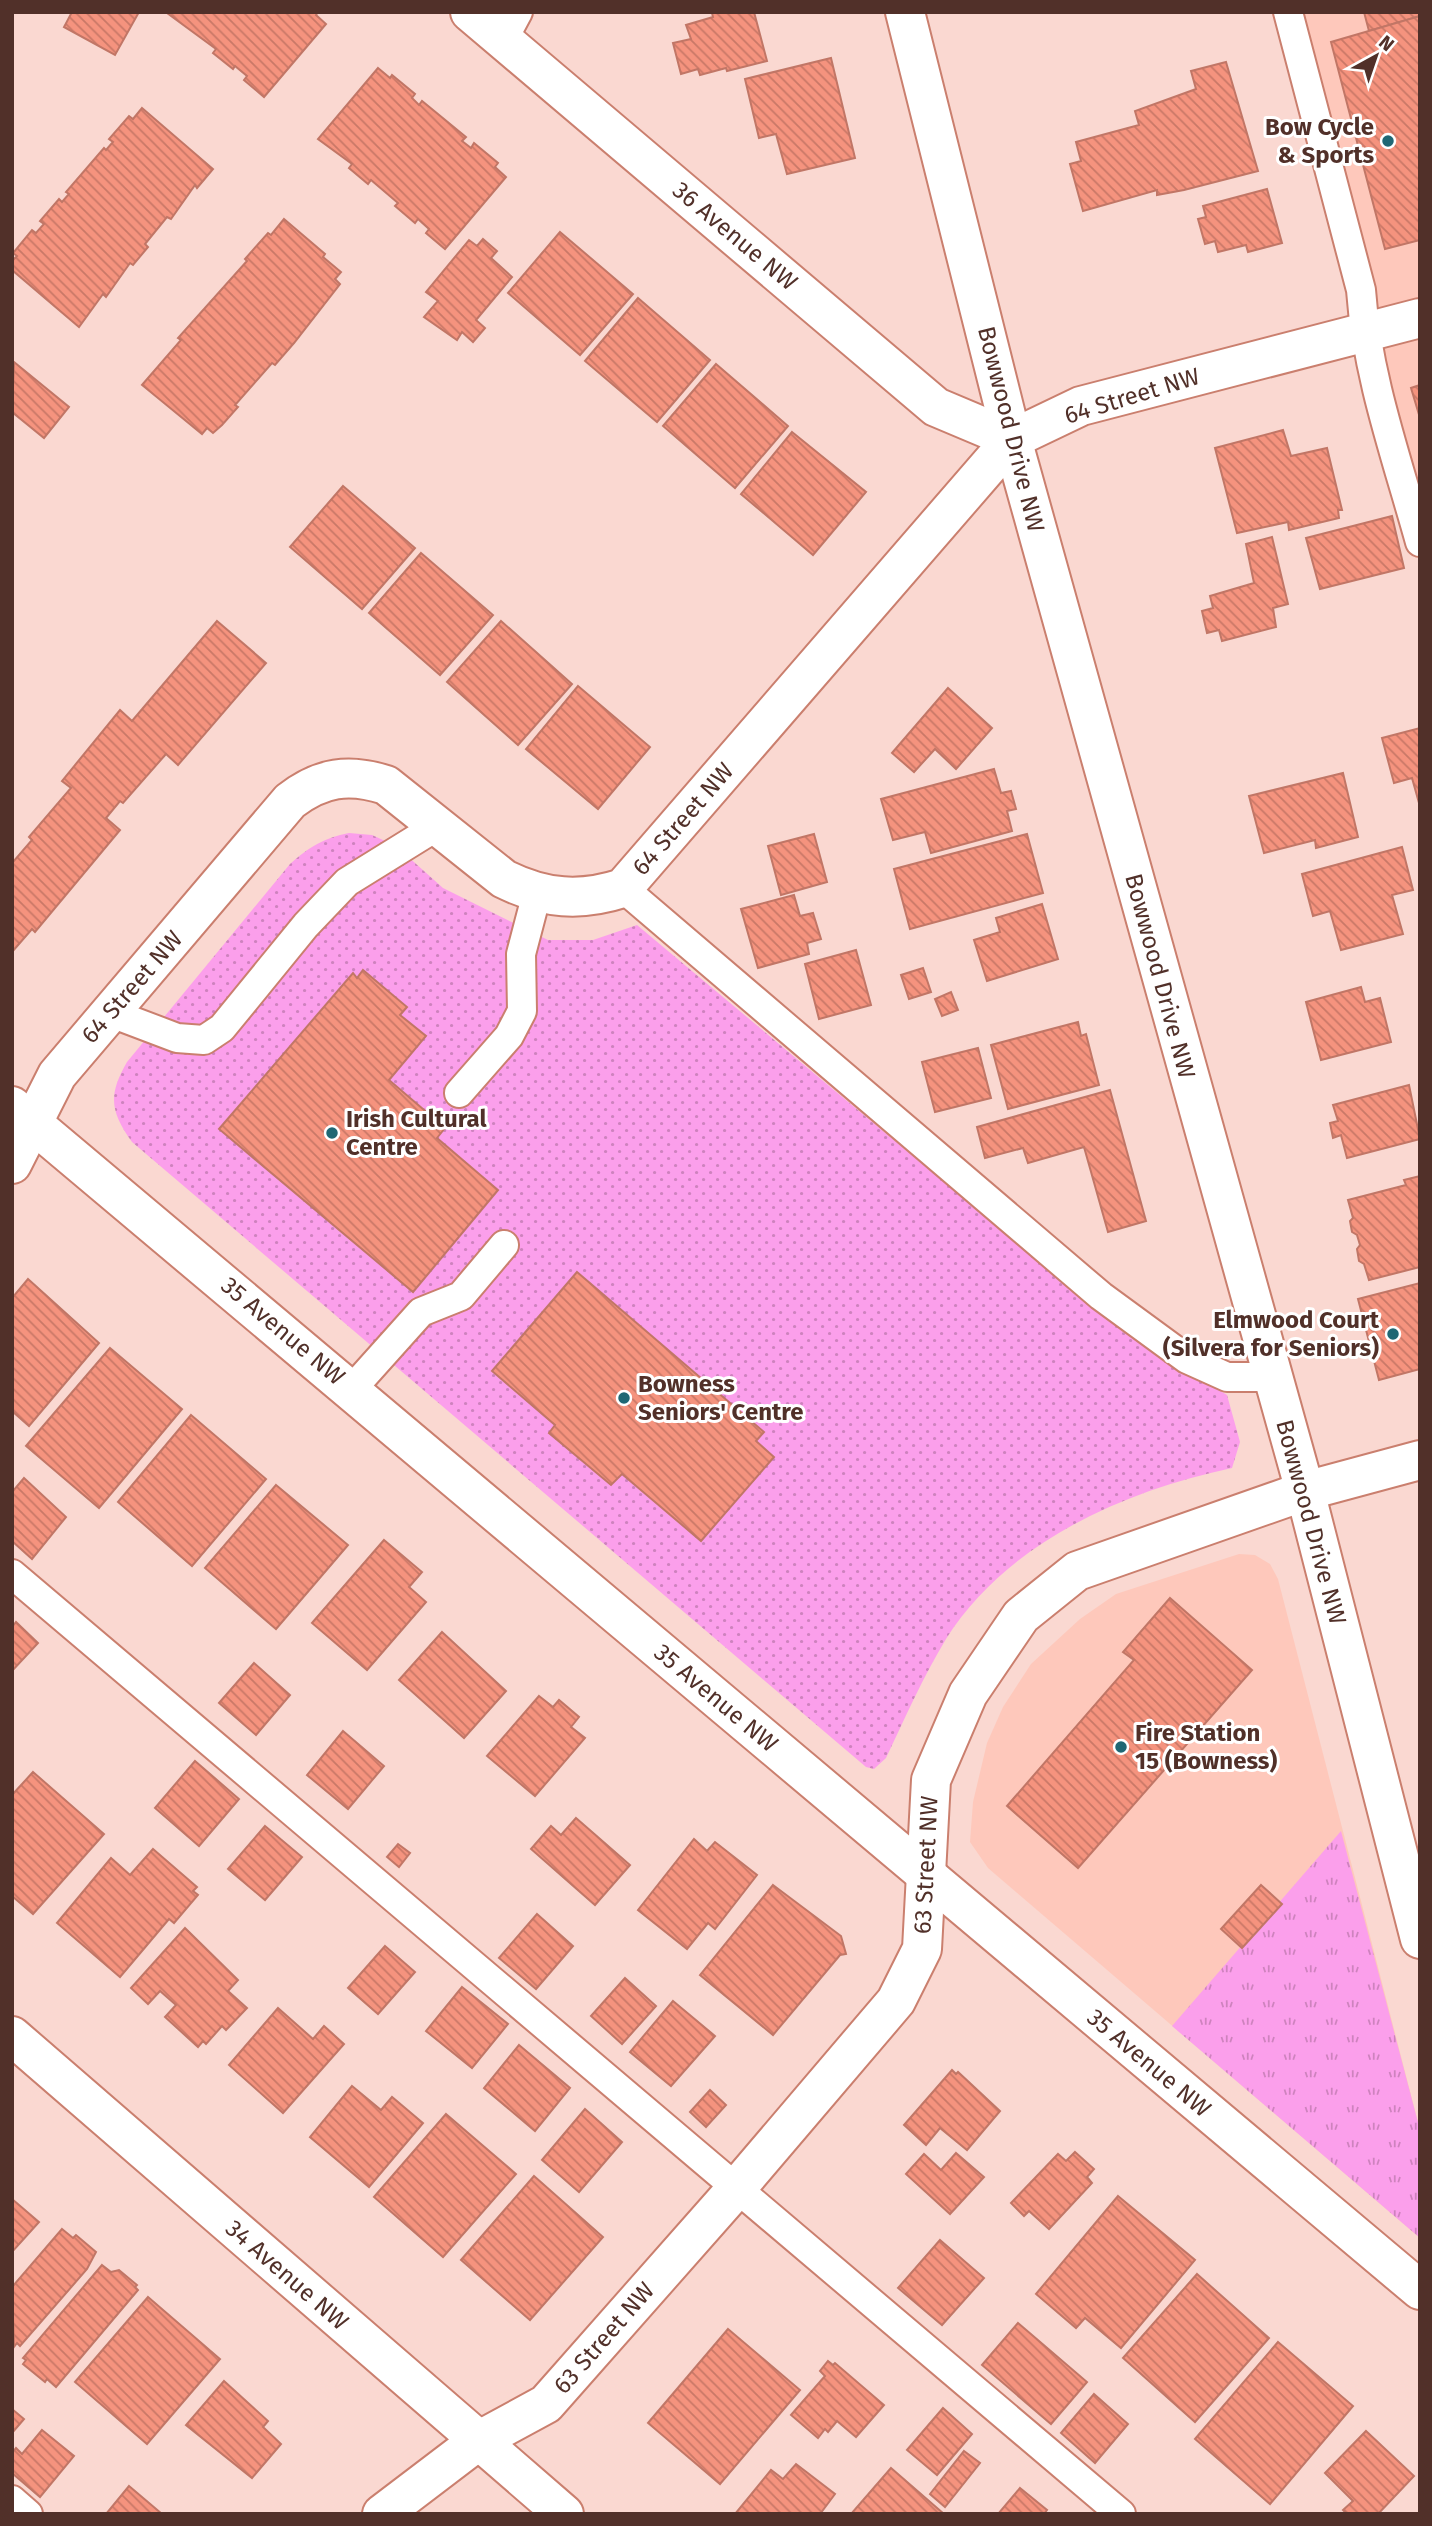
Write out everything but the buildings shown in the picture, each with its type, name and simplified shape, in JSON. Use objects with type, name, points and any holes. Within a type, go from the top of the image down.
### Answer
[{"type":"street","name":"36 Avenue NW","points":[[470,12],[510,26],[936,407],[1012,439]]},
{"type":"street","name":"Bowwood Drive NW","points":[[905,12],[1012,439],[1271,1377],[1305,1491],[1420,1939]]},
{"type":"street","name":"64 Street NW","points":[[12,1164],[23,1114],[290,802],[306,789],[345,777],[386,785],[504,879],[537,893],[571,899],[598,896],[624,888],[1012,439],[1081,406],[1420,318]]},
{"type":"street","name":"35 Avenue NW","points":[[23,1114],[352,1389],[926,1877],[1420,2290]]},
{"type":"street","name":"63 Street NW","points":[[382,2514],[478,2441],[545,2404],[735,2190],[896,2001],[922,1948],[930,1780],[968,1694],[1021,1616],[1077,1571],[1305,1491],[1420,1460]]},
{"type":"street","name":"34 Avenue NW","points":[[12,2036],[564,2514]]},
{"type":"lane","points":[[1288,12],[1361,290],[1364,333],[1420,542]]},
{"type":"lane","points":[[111,1013],[177,1038],[204,1040],[222,1028],[306,925],[347,882],[439,825]]},
{"type":"lane","points":[[624,888],[1101,1296],[1187,1359],[1227,1377],[1271,1377]]},
{"type":"lane","points":[[459,1093],[509,1036],[522,1011],[521,954],[537,893]]},
{"type":"lane","points":[[352,1389],[421,1312],[461,1296],[504,1245]]},
{"type":"lane","points":[[12,1574],[735,2190],[1121,2514]]},
{"type":"lane","points":[[12,2500],[28,2514]]},
{"type":"shaded area","points":[[1288,12],[1420,12],[1420,542]]},
{"type":"shaded area","points":[[1239,1554],[1255,1555],[1270,1564],[1278,1579],[1420,2130],[1420,2238],[988,1868],[970,1842],[973,1802],[987,1743],[1003,1707],[1031,1664],[1080,1619],[1116,1594]]},
{"type":"green space","points":[[349,833],[372,835],[396,846],[443,888],[548,940],[593,940],[637,925],[1123,1332],[1227,1395],[1240,1442],[1232,1468],[1150,1491],[1110,1507],[1035,1548],[1001,1575],[971,1605],[946,1639],[886,1758],[874,1769],[866,1767],[132,1142],[119,1121],[114,1094],[127,1062],[290,864],[317,844]]},
{"type":"green space","points":[[1341,1831],[1420,2130],[1420,2238],[1172,2026]]},
{"type":"place","name":"Bow Cycle & Sports","points":[[1388,141]]},
{"type":"place","name":"Irish Cultural Centre","points":[[332,1133]]},
{"type":"place","name":"Elmwood Court (Silvera for Seniors)","points":[[1393,1334]]},
{"type":"place","name":"Bowness Seniors' Centre","points":[[624,1398]]},
{"type":"place","name":"Fire Station 15 (Bowness)","points":[[1121,1747]]}]
